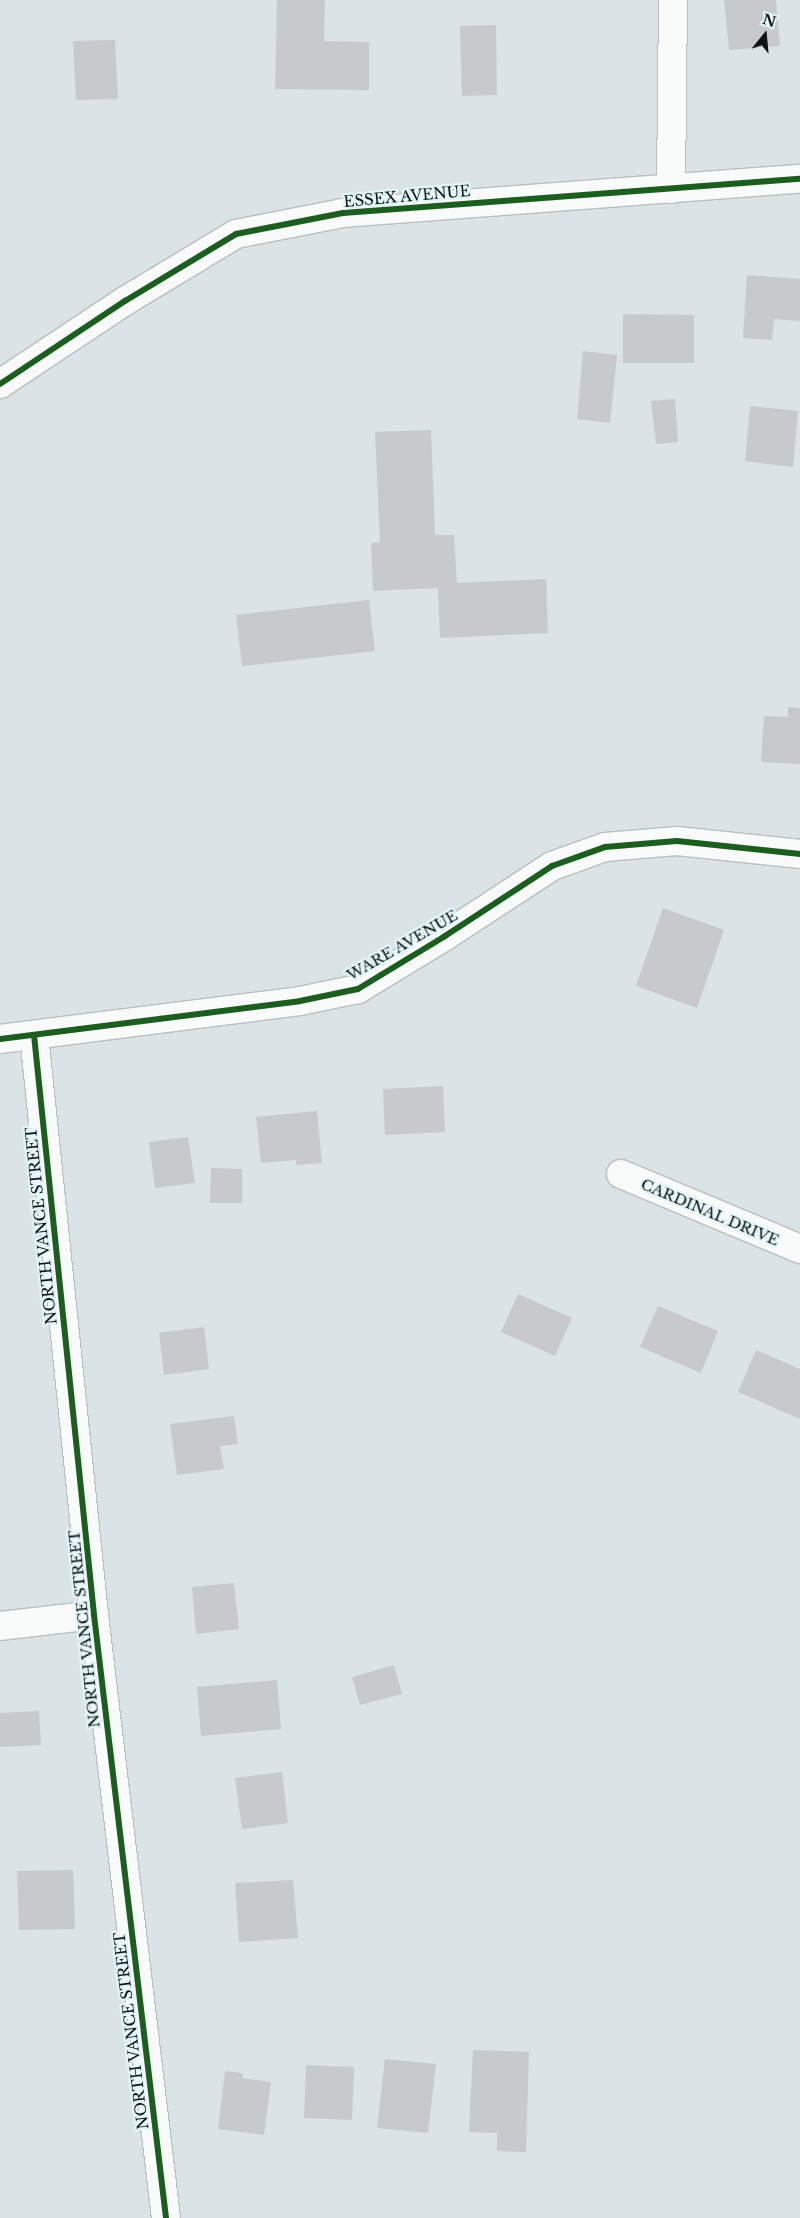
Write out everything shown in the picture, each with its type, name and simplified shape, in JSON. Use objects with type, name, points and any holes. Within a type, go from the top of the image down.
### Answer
[{"type":"street","points":[[671,189],[673,0]]},
{"type":"street","name":"ESSEX AVENUE","points":[[0,384],[124,301],[236,234],[343,213],[800,179]]},
{"type":"street","name":"WARE AVENUE","points":[[0,1039],[300,1001],[358,989],[445,936],[552,866],[605,847],[676,841],[800,854]]},
{"type":"street","name":"NORTH VANCE STREET","points":[[34,1036],[94,1615],[166,2218]]},
{"type":"street","name":"CARDINAL DRIVE","points":[[621,1174],[800,1249]]},
{"type":"street","points":[[0,1626],[94,1615]]},
{"type":"building","points":[[277,0],[325,0],[324,41],[369,42],[369,90],[275,89]]},
{"type":"building","points":[[724,0],[776,0],[780,46],[729,50]]},
{"type":"building","points":[[496,25],[497,95],[462,96],[460,26]]},
{"type":"building","points":[[115,40],[118,99],[76,100],[73,41]]},
{"type":"building","points":[[747,275],[800,279],[800,321],[774,319],[772,340],[743,338]]},
{"type":"building","points":[[623,314],[694,315],[694,363],[623,363]]},
{"type":"building","points":[[583,351],[617,355],[610,423],[577,419]]},
{"type":"building","points":[[675,399],[678,442],[656,444],[651,401]]},
{"type":"building","points":[[750,406],[798,411],[793,467],[745,461]]},
{"type":"building","points":[[431,430],[435,535],[454,535],[457,583],[546,579],[548,633],[440,638],[438,588],[373,591],[371,543],[380,542],[375,432]]},
{"type":"building","points":[[369,600],[375,651],[242,666],[236,615]]},
{"type":"building","points":[[788,707],[800,708],[800,764],[761,762],[764,716],[788,717]]},
{"type":"building","points":[[663,908],[724,930],[697,1008],[636,986]]},
{"type":"building","points":[[443,1086],[445,1132],[385,1135],[383,1089]]},
{"type":"building","points":[[317,1111],[322,1163],[296,1165],[296,1160],[261,1163],[256,1117]]},
{"type":"building","points":[[188,1137],[195,1183],[155,1188],[149,1142]]},
{"type":"building","points":[[211,1168],[242,1169],[242,1203],[210,1203]]},
{"type":"building","points":[[518,1294],[572,1318],[555,1356],[501,1332]]},
{"type":"building","points":[[658,1306],[718,1331],[701,1373],[640,1347]]},
{"type":"building","points":[[204,1327],[209,1369],[164,1375],[159,1333]]},
{"type":"building","points":[[756,1350],[800,1369],[800,1419],[738,1392]]},
{"type":"building","points":[[234,1416],[238,1444],[220,1446],[224,1469],[177,1475],[170,1424]]},
{"type":"building","points":[[234,1583],[239,1629],[196,1634],[192,1587]]},
{"type":"building","points":[[394,1665],[402,1694],[360,1705],[352,1677]]},
{"type":"building","points":[[277,1680],[281,1729],[201,1736],[197,1687]]},
{"type":"building","points":[[39,1711],[41,1745],[0,1747],[0,1713]]},
{"type":"building","points":[[282,1772],[288,1823],[242,1829],[235,1778]]},
{"type":"building","points":[[73,1870],[75,1929],[19,1930],[17,1871]]},
{"type":"building","points":[[293,1880],[298,1938],[239,1942],[235,1883]]},
{"type":"building","points":[[473,2050],[529,2052],[526,2152],[497,2151],[497,2133],[469,2132]]},
{"type":"building","points":[[385,2059],[436,2064],[428,2133],[377,2128]]},
{"type":"building","points":[[306,2065],[354,2067],[352,2120],[304,2118]]},
{"type":"building","points":[[225,2071],[242,2073],[242,2078],[271,2082],[264,2135],[218,2129]]},
{"type":"cycle path","points":[[0,384],[125,301],[236,234],[343,213],[800,179]]},
{"type":"cycle path","points":[[0,1039],[300,1001],[358,989],[445,936],[552,866],[605,847],[677,841],[800,854]]},
{"type":"cycle path","points":[[34,1035],[94,1615],[166,2218]]}]
